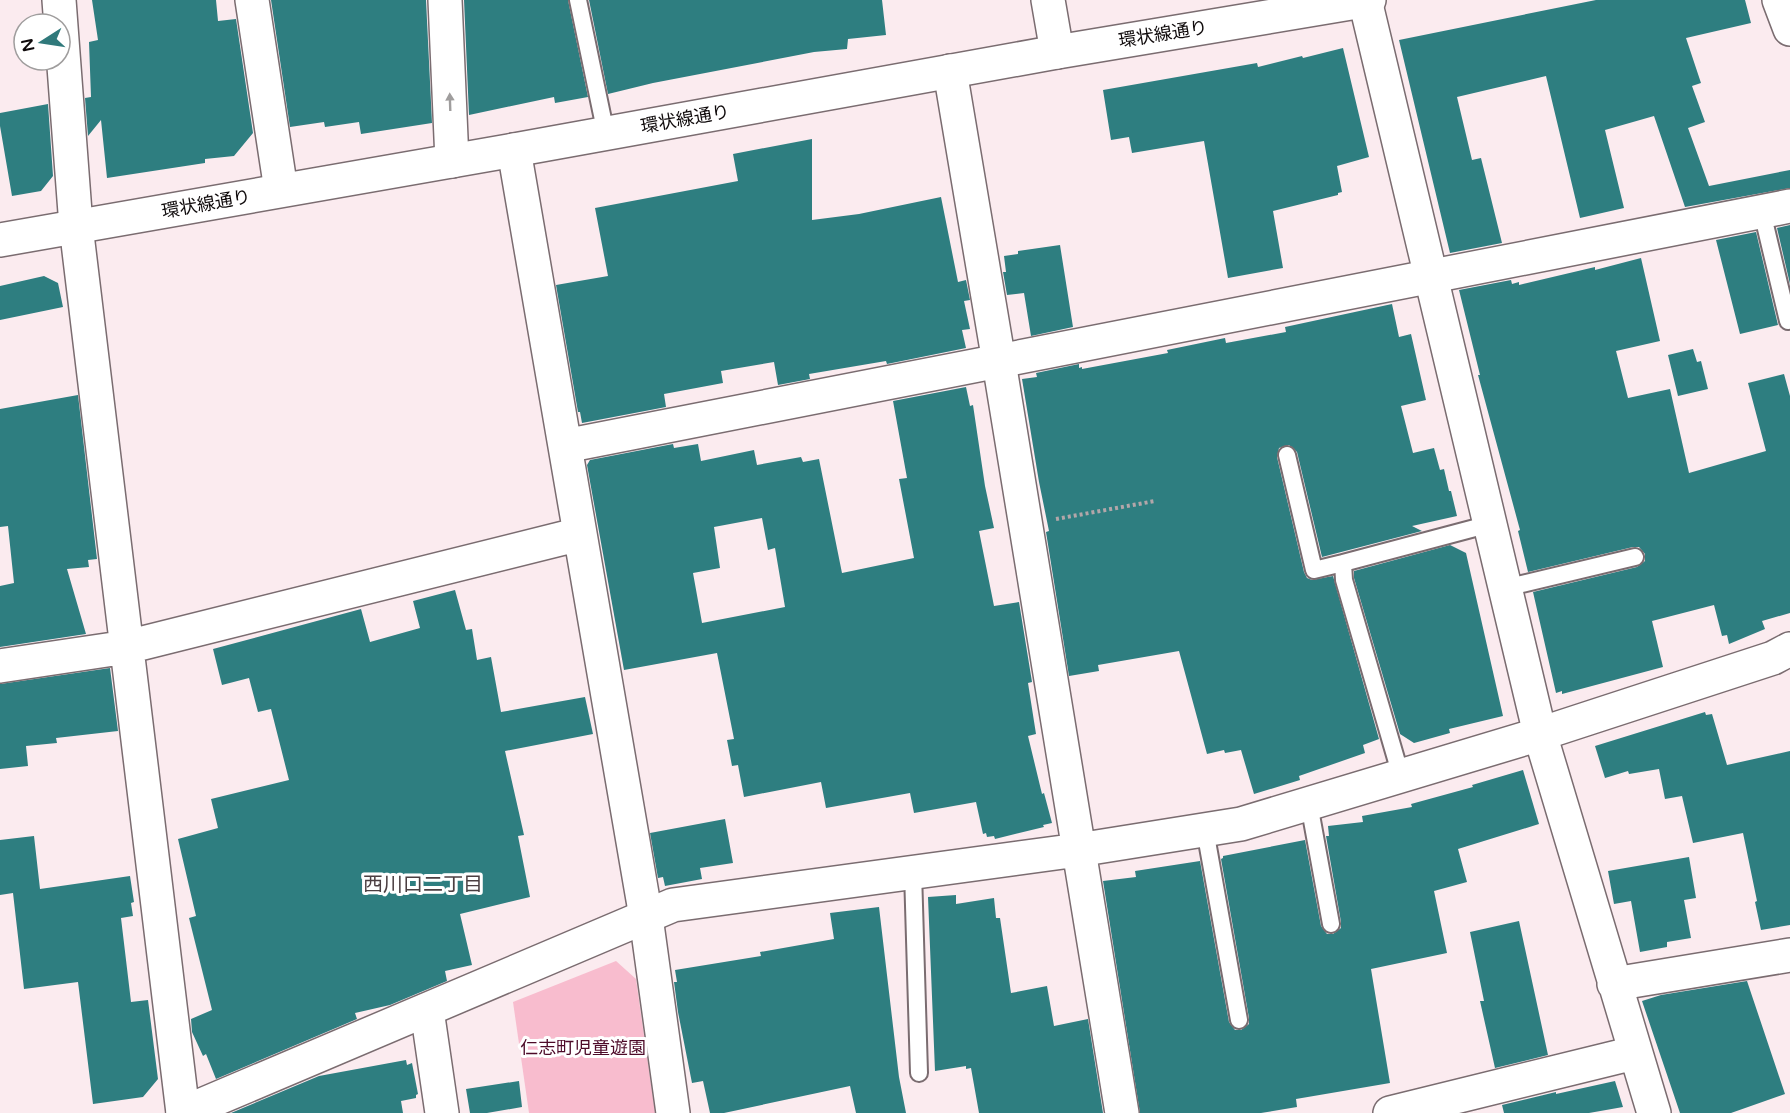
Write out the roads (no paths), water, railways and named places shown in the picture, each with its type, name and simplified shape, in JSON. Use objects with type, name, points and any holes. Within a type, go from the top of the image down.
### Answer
[{"type":"street","points":[[59,0],[76,226],[183,1113],[673,905],[1078,850],[1241,824],[1540,734],[1773,658],[1790,649]]},
{"type":"street","points":[[252,0],[281,190]]},
{"type":"street","points":[[446,0],[452,161]]},
{"type":"street","points":[[1048,0],[1057,52]]},
{"type":"street","points":[[1366,0],[1540,734],[1634,1053],[1654,1113]]},
{"type":"street","name":"環状線通り","points":[[0,240],[1057,52],[1366,0]]},
{"type":"street","points":[[1779,0],[1790,29]]},
{"type":"street","points":[[950,71],[1122,1113]]},
{"type":"street","points":[[514,150],[646,917],[674,1113]]},
{"type":"street","points":[[565,446],[1776,209]]},
{"type":"street","points":[[0,666],[127,647],[580,534]]},
{"type":"street","points":[[1614,984],[1790,955]]},
{"type":"street","points":[[427,1010],[442,1113]]},
{"type":"street","points":[[1390,1113],[1634,1053]]},
{"type":"lane","points":[[578,0],[606,134]]},
{"type":"lane","points":[[1776,209],[1788,321]]},
{"type":"lane","points":[[1287,455],[1314,570],[1490,524]]},
{"type":"lane","points":[[1505,588],[1635,557]]},
{"type":"lane","points":[[1343,563],[1344,580],[1401,776]]},
{"type":"lane","points":[[1309,804],[1331,924]]},
{"type":"lane","points":[[1205,830],[1239,1020]]},
{"type":"lane","points":[[914,872],[919,1073]]},
{"type":"district","name":"西川口二丁目","points":[[423,884]]},
{"type":"park label","name":"仁志町児童遊園","points":[[583,1048]]}]
